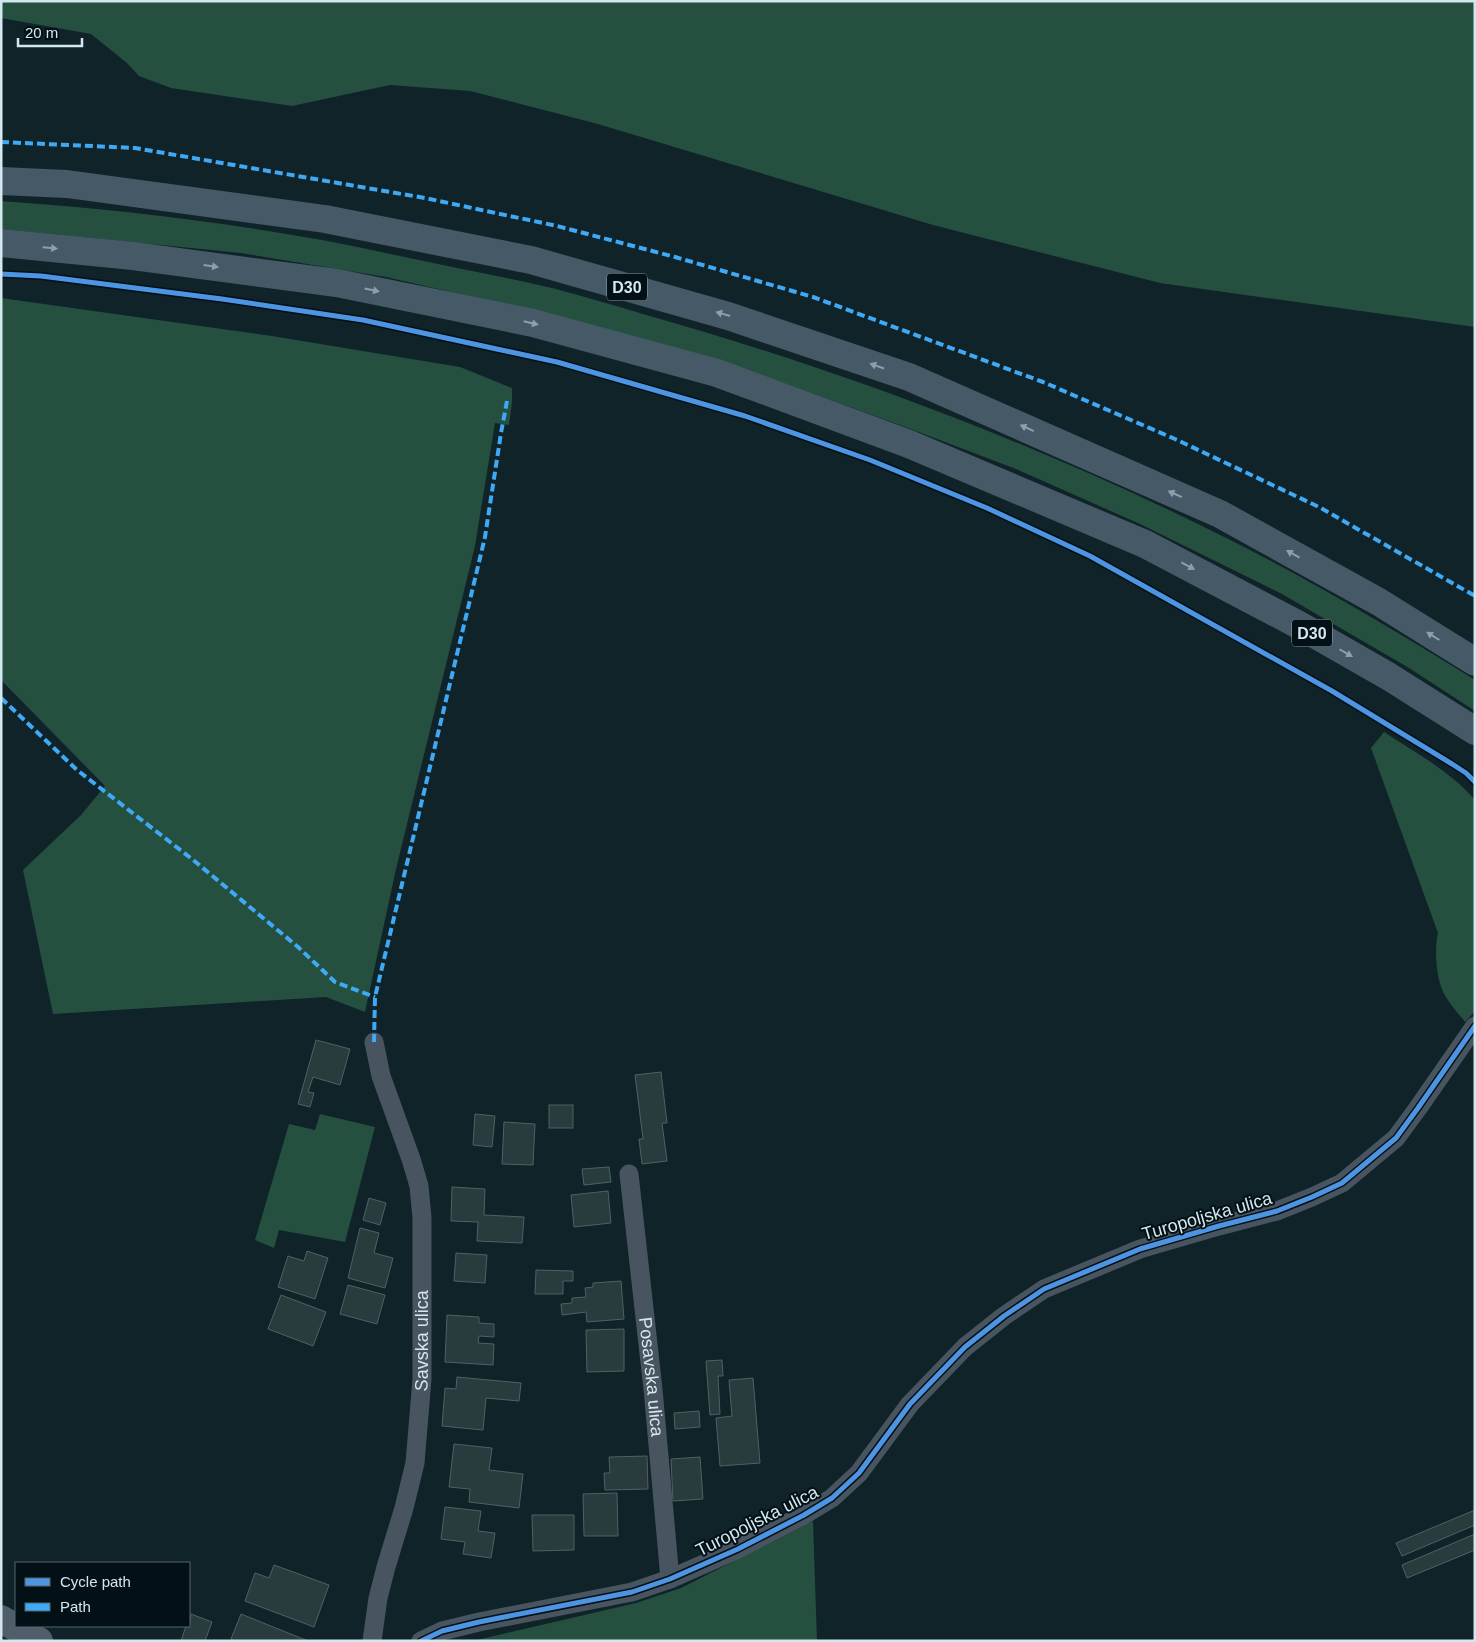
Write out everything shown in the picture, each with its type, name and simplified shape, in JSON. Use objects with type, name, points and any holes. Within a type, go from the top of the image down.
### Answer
[{"type":"highway","name":"D30","points":[[1,180],[67,184],[325,219],[531,260],[728,316],[909,376],[1220,514],[1379,602],[1475,662]]},
{"type":"highway","name":"D30","points":[[1,244],[132,256],[337,283],[533,323],[717,373],[910,444],[1145,544],[1305,629],[1388,676],[1475,731]]},
{"type":"street","name":"Turopoljska ulica","points":[[420,1641],[452,1629],[632,1592],[670,1579],[746,1545],[804,1515],[832,1498],[858,1473],[910,1404],[965,1347],[1004,1316],[1044,1288],[1140,1249],[1277,1211],[1342,1183],[1396,1138],[1475,1026]]},
{"type":"street","name":"Savska ulica","points":[[372,1641],[378,1598],[415,1463],[422,1379],[422,1218],[419,1186],[412,1159],[381,1076],[374,1042]]},
{"type":"street","name":"Posavska ulica","points":[[629,1174],[653,1389],[670,1579]]},
{"type":"street","points":[[1,1619],[39,1641]]},
{"type":"green space","points":[[1,1],[1475,1],[1475,327],[1160,283],[933,225],[598,124],[470,91],[390,85],[292,106],[171,88],[139,76],[127,63],[91,34],[1,18]]},
{"type":"green space","points":[[1,201],[75,207],[224,224],[313,238],[518,280],[575,294],[721,337],[876,388],[1028,447],[1177,514],[1279,565],[1364,613],[1475,680],[1475,711],[1409,668],[1282,594],[1140,524],[1016,469],[775,380],[652,342],[516,307],[386,277],[241,253],[1,229]]},
{"type":"green space","points":[[1,298],[272,336],[460,367],[512,388],[509,425],[495,423],[475,546],[396,869],[365,1012],[326,997],[53,1014],[23,870],[81,815],[105,786],[1,680]]},
{"type":"green space","points":[[1384,732],[1444,771],[1475,800],[1475,1011],[1465,1022],[1448,1000],[1440,983],[1436,957],[1438,933],[1371,748]]},
{"type":"green space","points":[[320,1114],[375,1127],[345,1242],[279,1230],[274,1248],[255,1240],[289,1124],[315,1130]]},
{"type":"green space","points":[[813,1521],[817,1641],[473,1641],[636,1603],[681,1588]]},
{"type":"building","points":[[316,1040],[350,1049],[340,1085],[313,1077],[308,1092],[314,1093],[310,1107],[298,1104]]},
{"type":"building","points":[[661,1072],[667,1123],[662,1123],[667,1161],[642,1164],[639,1139],[643,1139],[635,1075]]},
{"type":"building","points":[[549,1105],[573,1105],[573,1128],[549,1128]]},
{"type":"building","points":[[475,1114],[495,1116],[492,1147],[473,1145]]},
{"type":"building","points":[[504,1122],[535,1124],[533,1165],[502,1164]]},
{"type":"building","points":[[609,1167],[611,1182],[584,1185],[582,1169]]},
{"type":"building","points":[[452,1187],[485,1189],[484,1215],[524,1217],[522,1243],[477,1241],[478,1222],[451,1221]]},
{"type":"building","points":[[608,1191],[611,1223],[574,1227],[571,1195]]},
{"type":"building","points":[[369,1198],[386,1203],[380,1225],[363,1220]]},
{"type":"building","points":[[360,1228],[379,1233],[374,1253],[393,1258],[385,1288],[348,1278]]},
{"type":"building","points":[[307,1251],[328,1258],[315,1299],[278,1287],[288,1256],[304,1261]]},
{"type":"building","points":[[456,1253],[487,1255],[485,1283],[454,1281]]},
{"type":"building","points":[[536,1270],[573,1271],[573,1281],[563,1281],[563,1294],[535,1294]]},
{"type":"building","points":[[621,1281],[624,1319],[587,1322],[586,1312],[562,1315],[561,1304],[572,1303],[572,1298],[586,1297],[585,1288],[593,1287],[593,1283]]},
{"type":"building","points":[[348,1285],[385,1295],[377,1324],[340,1314]]},
{"type":"building","points":[[281,1295],[326,1312],[313,1346],[268,1329]]},
{"type":"building","points":[[447,1315],[479,1317],[479,1323],[494,1324],[494,1337],[479,1336],[478,1343],[494,1344],[493,1365],[445,1362]]},
{"type":"building","points":[[624,1329],[624,1371],[587,1372],[586,1330]]},
{"type":"building","points":[[722,1360],[723,1376],[718,1376],[720,1414],[710,1415],[706,1361]]},
{"type":"building","points":[[457,1377],[521,1383],[519,1401],[486,1398],[483,1430],[442,1426],[445,1388],[456,1389]]},
{"type":"building","points":[[753,1378],[760,1463],[720,1466],[716,1418],[732,1416],[729,1380]]},
{"type":"building","points":[[699,1411],[700,1427],[675,1429],[674,1413]]},
{"type":"building","points":[[454,1444],[492,1448],[489,1470],[523,1474],[519,1508],[469,1502],[470,1489],[449,1487]]},
{"type":"building","points":[[647,1456],[648,1489],[605,1490],[604,1473],[610,1473],[609,1457]]},
{"type":"building","points":[[700,1457],[703,1499],[673,1501],[671,1459]]},
{"type":"building","points":[[617,1493],[618,1536],[584,1536],[583,1494]]},
{"type":"building","points":[[445,1507],[481,1511],[478,1531],[495,1533],[491,1558],[463,1554],[465,1542],[441,1539]]},
{"type":"building","points":[[1475,1510],[1475,1525],[1402,1556],[1396,1543]]},
{"type":"building","points":[[532,1515],[574,1515],[574,1550],[533,1551]]},
{"type":"building","points":[[1475,1534],[1475,1550],[1407,1578],[1402,1565]]},
{"type":"building","points":[[274,1565],[329,1585],[314,1627],[245,1601],[255,1573],[269,1578]]},
{"type":"building","points":[[191,1614],[212,1622],[205,1641],[181,1641],[186,1627],[190,1627]]},
{"type":"building","points":[[241,1614],[308,1641],[235,1641],[231,1639]]},
{"type":"marked path","points":[[1,142],[135,148],[425,198],[557,226],[675,257],[813,297],[1043,382],[1175,439],[1319,507],[1475,596]]},
{"type":"marked path","points":[[374,1042],[375,997],[485,537],[507,401]]},
{"type":"marked path","points":[[1,698],[77,770],[192,859],[298,947],[335,982],[375,997]]},
{"type":"cycle path","points":[[1,274],[41,276],[222,299],[363,320],[557,362],[745,416],[870,460],[987,508],[1090,556],[1332,691],[1452,764],[1466,773],[1475,782]]},
{"type":"cycle path","points":[[421,1641],[442,1631],[479,1622],[632,1592],[670,1579],[738,1549],[804,1515],[832,1498],[859,1473],[910,1404],[965,1347],[1004,1316],[1044,1289],[1140,1249],[1277,1211],[1342,1183],[1396,1138],[1475,1026]]}]
